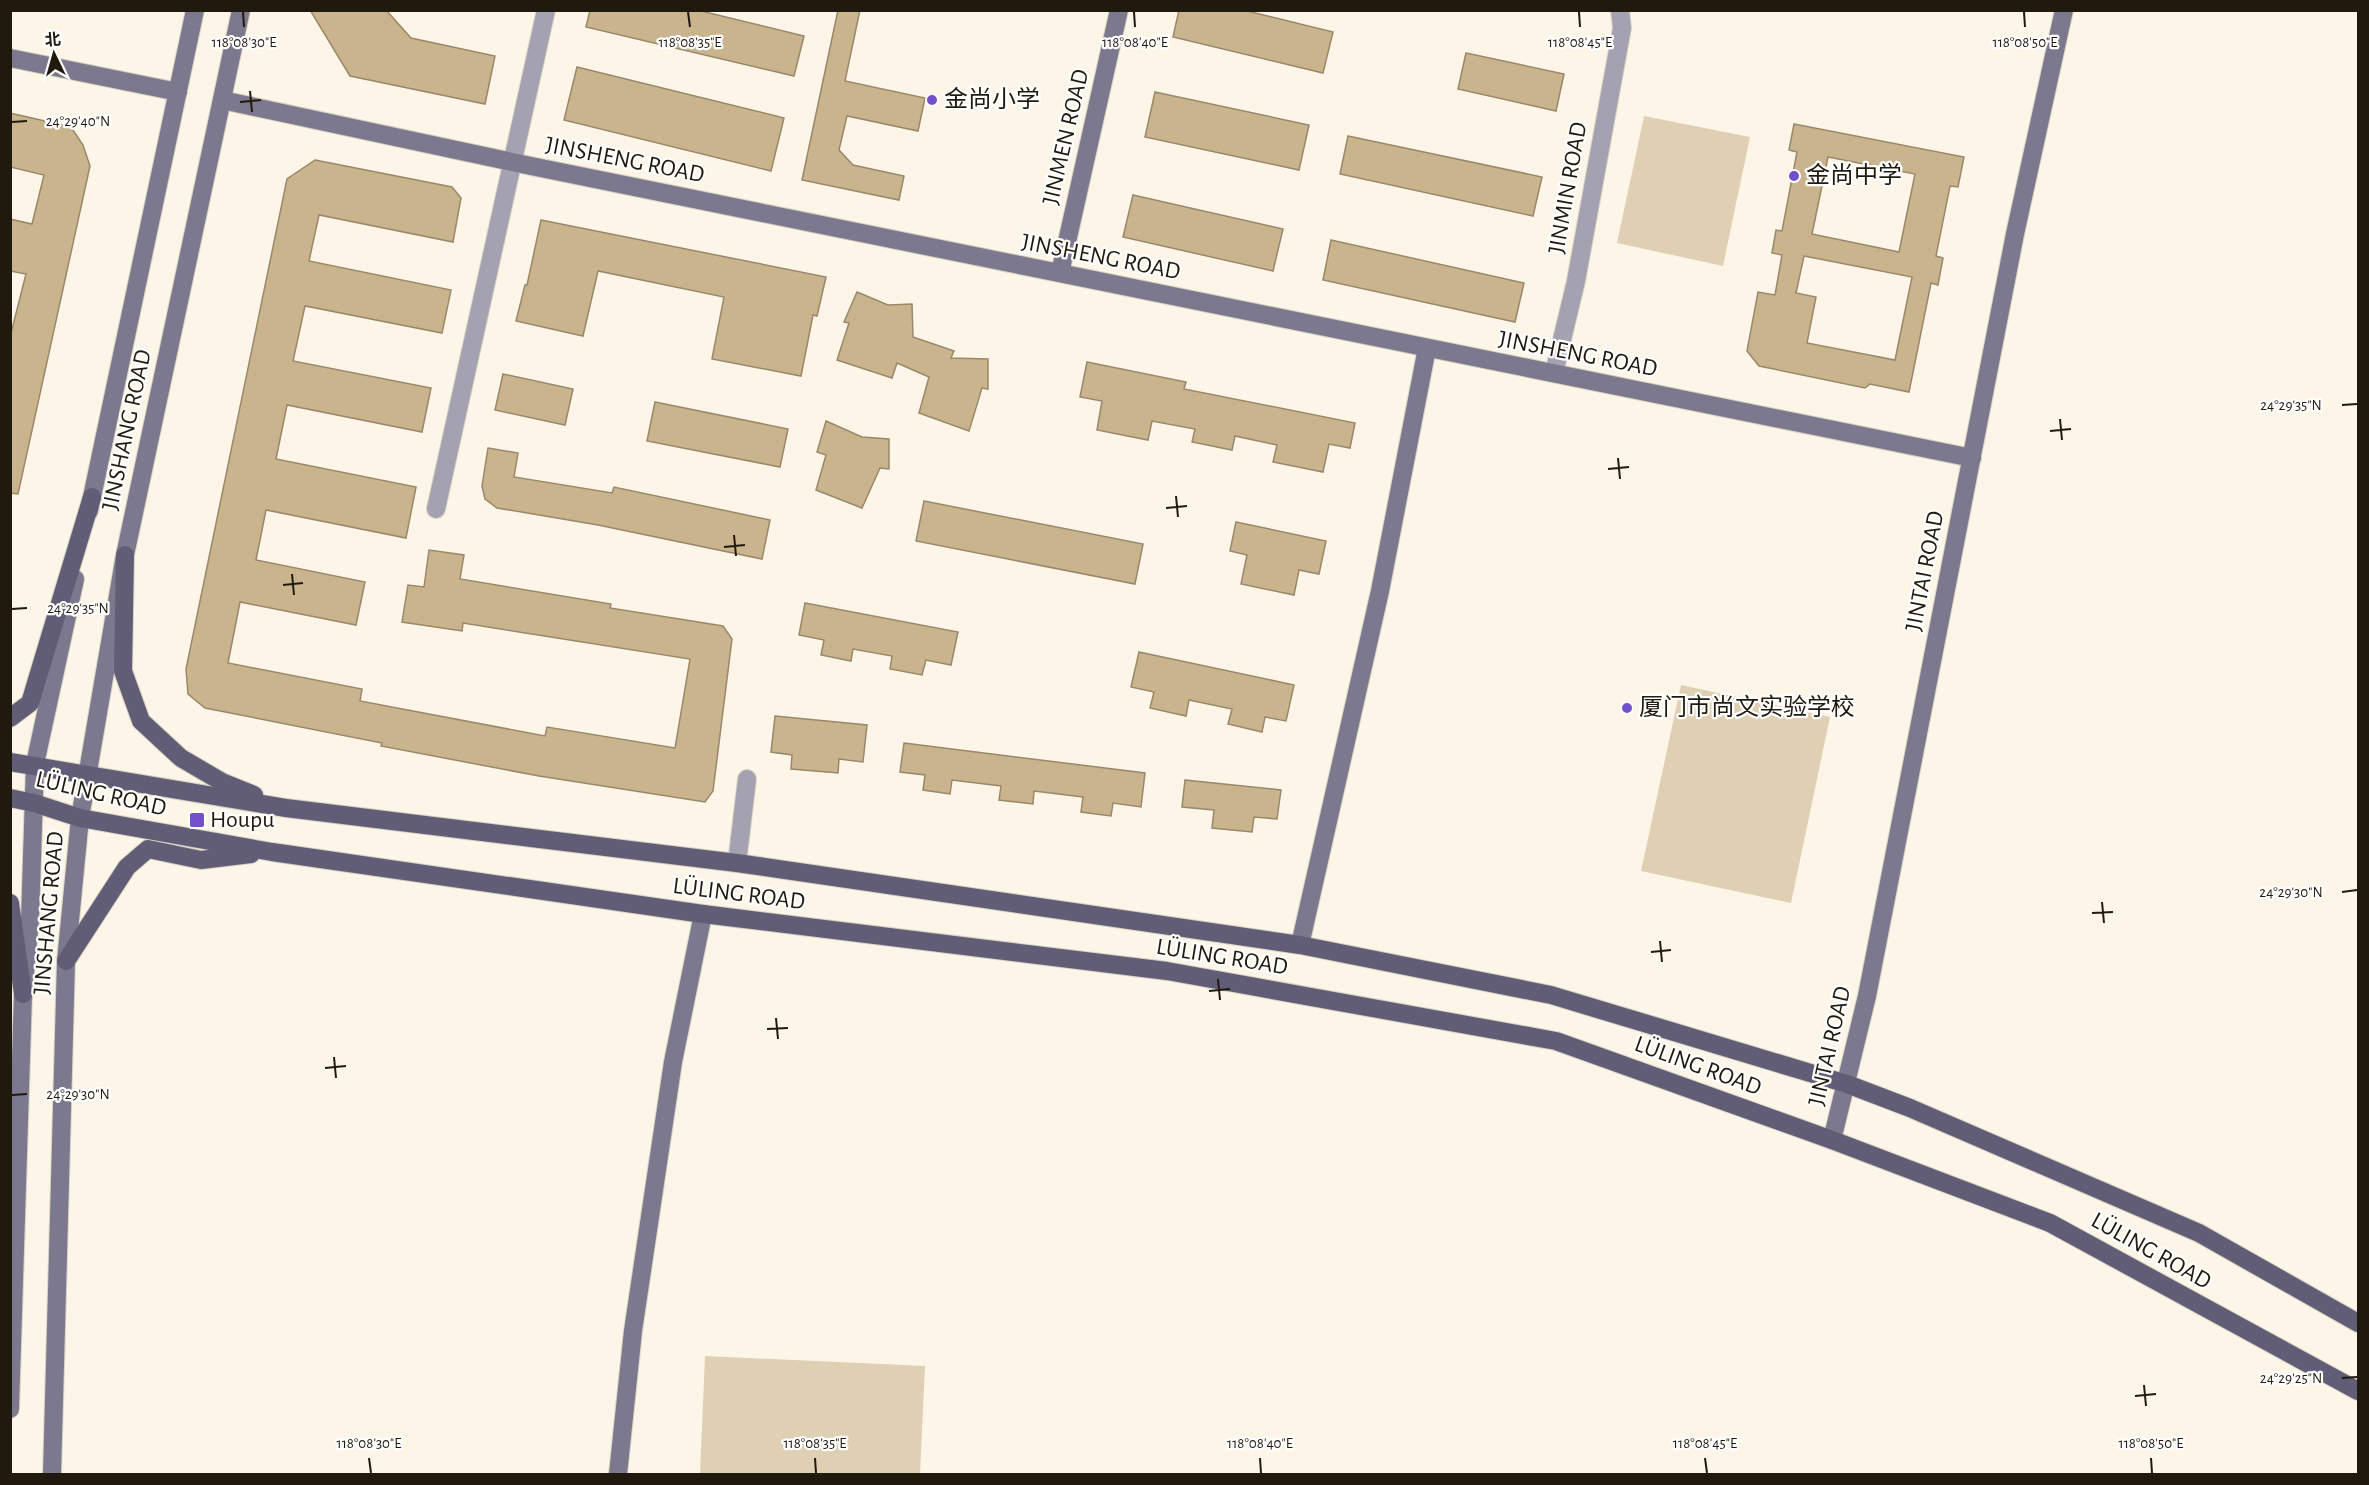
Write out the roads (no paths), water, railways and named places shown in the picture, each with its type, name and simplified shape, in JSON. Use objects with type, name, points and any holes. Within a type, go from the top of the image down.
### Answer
[{"type":"main road","points":[[10,718],[30,703],[92,497]]},
{"type":"main road","points":[[124,555],[123,671],[141,721],[181,758],[222,782],[286,808]]},
{"type":"main road","name":"LÜLING ROAD","points":[[10,762],[35,764],[286,808],[737,863],[1300,945],[1551,995],[1847,1084],[1910,1108],[2199,1233],[2358,1323]]},
{"type":"main road","name":"LÜLING ROAD","points":[[10,798],[80,818],[272,852],[702,914],[1167,971],[1556,1041],[1832,1140],[2050,1223],[2358,1391]]},
{"type":"main road","points":[[66,961],[126,867],[148,849],[201,860],[272,852]]},
{"type":"main road","points":[[10,903],[23,994]]},
{"type":"street","name":"JINSHANG ROAD","points":[[10,1409],[23,994],[30,920],[35,764],[195,10]]},
{"type":"street","name":"JINSHANG ROAD","points":[[52,1474],[66,961],[80,818],[124,555],[241,10]]},
{"type":"street","points":[[436,508],[546,10]]},
{"type":"street","name":"JINMEN ROAD","points":[[1060,273],[1119,10]]},
{"type":"street","name":"JINMIN ROAD","points":[[1554,373],[1576,281],[1622,28],[1620,10]]},
{"type":"street","name":"JINTAI ROAD","points":[[1832,1140],[1870,984],[2015,234],[2064,10]]},
{"type":"street","points":[[10,58],[178,92]]},
{"type":"street","name":"JINSHENG ROAD","points":[[222,100],[512,162],[1972,458]]},
{"type":"street","points":[[1300,945],[1380,591],[1427,348]]},
{"type":"street","points":[[737,863],[747,779]]},
{"type":"street","points":[[618,1474],[632,1342],[647,1237],[674,1062],[702,914]]},
{"type":"place","name":"金尚小学","points":[[932,100]]},
{"type":"place","name":"金尚中学","points":[[1794,176]]},
{"type":"place","name":"厦门市尚文实验学校","points":[[1627,708]]},
{"type":"place","name":"Houpu","points":[[197,820]]}]
